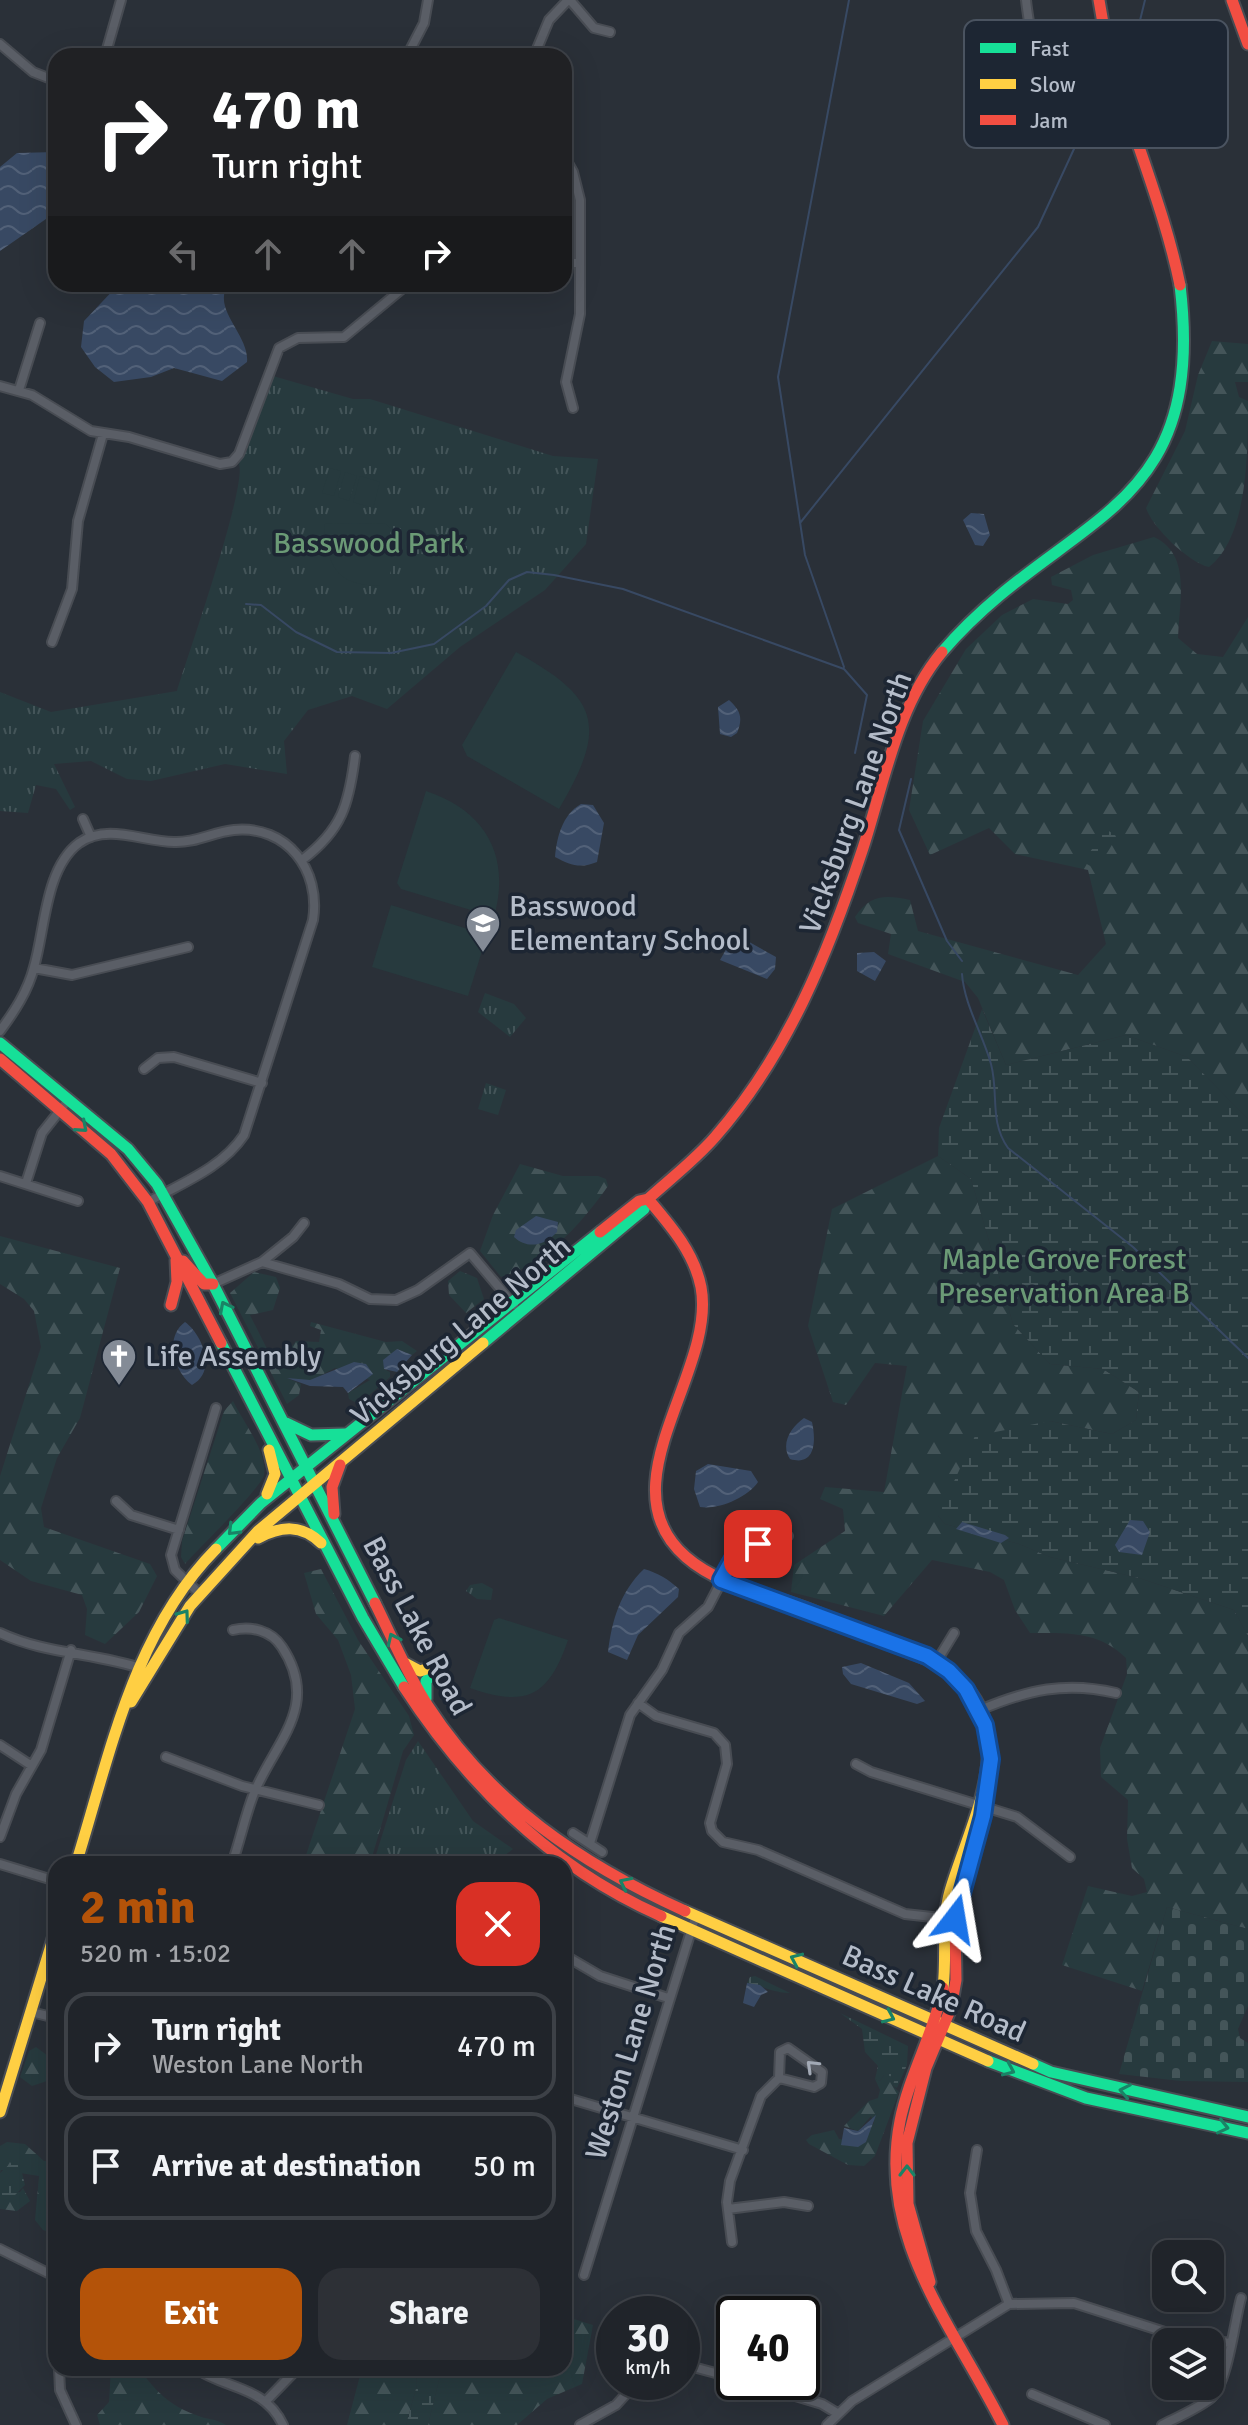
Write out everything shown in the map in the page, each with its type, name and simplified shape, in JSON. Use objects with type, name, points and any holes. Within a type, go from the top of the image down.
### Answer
[{"type":"main road","name":"Vicksburg Lane North","points":[[1099,0],[1103,20]]},
{"type":"main road","points":[[1232,0],[1248,44]]},
{"type":"main road","points":[[1239,0],[1248,28]]},
{"type":"main road","name":"Vicksburg Lane North","points":[[238,1552],[300,1496],[644,1209],[648,1199],[712,1139],[761,1078],[789,1034],[821,969],[914,699],[935,661],[969,623],[1112,514],[1148,471],[1176,411],[1186,355],[1185,298],[1138,148]]},
{"type":"main road","name":"Bass Lake Road","points":[[0,1043],[111,1154],[148,1202],[399,1685],[438,1744],[512,1822],[555,1856]]},
{"type":"main road","name":"Bass Lake Road","points":[[0,1059],[128,1149],[163,1194],[213,1284],[426,1703],[483,1778],[535,1827],[607,1874],[939,2023],[1082,2082],[1248,2117]]},
{"type":"main road","name":"Vicksburg Lane North","points":[[143,1668],[156,1630],[187,1583],[227,1535],[261,1503],[511,1301],[639,1201],[648,1199]]},
{"type":"main road","points":[[648,1199],[690,1251],[703,1301],[699,1334],[658,1459],[655,1476],[657,1510],[662,1526],[680,1552],[721,1580],[809,1609],[937,1661],[959,1680],[980,1710],[991,1759],[983,1816],[949,1919],[956,1980],[899,2126],[894,2180],[908,2250],[1003,2425]]},
{"type":"main road","points":[[175,1252],[204,1284],[213,1284]]},
{"type":"main road","points":[[171,1305],[177,1282],[175,1252]]},
{"type":"main road","points":[[221,1344],[232,1377],[272,1456],[274,1480],[261,1503]]},
{"type":"main road","points":[[283,1421],[311,1435],[346,1434]]},
{"type":"main road","points":[[334,1519],[332,1487],[342,1462]]},
{"type":"main road","points":[[79,1856],[119,1728],[143,1668],[200,1594],[238,1552],[270,1531],[289,1527],[314,1535],[331,1555]]},
{"type":"main road","points":[[405,1663],[420,1671],[443,1663],[426,1681],[426,1703]]},
{"type":"main road","name":"Bass Lake Road","points":[[572,1868],[619,1897],[690,1930],[1058,2091],[1248,2133]]},
{"type":"main road","points":[[0,2112],[48,1956]]},
{"type":"street","points":[[107,48],[121,0]]},
{"type":"street","points":[[411,48],[424,23],[428,0]]},
{"type":"street","points":[[537,48],[549,20],[569,0],[594,28],[610,32]]},
{"type":"street","points":[[1026,0],[1029,20]]},
{"type":"street","points":[[0,44],[33,72],[48,78]]},
{"type":"street","points":[[572,173],[578,185],[580,314],[566,382],[573,408]]},
{"type":"street","points":[[572,263],[579,263]]},
{"type":"street","points":[[0,386],[19,390],[46,403],[80,426],[103,434],[129,437],[220,464],[232,462],[239,454],[275,353],[289,340],[324,339],[353,332],[399,292]]},
{"type":"street","points":[[19,390],[40,323]]},
{"type":"street","points":[[52,642],[72,589],[78,521],[103,434]]},
{"type":"street","points":[[302,860],[325,843],[339,824],[355,756]]},
{"type":"street","points":[[83,819],[91,837]]},
{"type":"street","points":[[0,1031],[21,998],[34,968],[61,864],[79,844],[91,837],[113,833],[184,842],[248,830],[277,838],[302,860],[315,894],[313,920],[251,1119],[235,1148],[216,1165],[148,1202]]},
{"type":"street","points":[[34,968],[72,975],[188,947]]},
{"type":"street","points":[[144,1069],[158,1058],[174,1057],[262,1083]]},
{"type":"street","points":[[26,1183],[42,1133],[64,1104]]},
{"type":"street","points":[[0,1176],[78,1201]]},
{"type":"street","points":[[213,1284],[262,1262],[293,1237],[304,1223]]},
{"type":"street","points":[[262,1262],[339,1284],[370,1299],[396,1300],[418,1290],[470,1253],[521,1313]]},
{"type":"street","points":[[200,1594],[187,1583],[171,1560],[216,1408]]},
{"type":"street","points":[[116,1501],[131,1515],[179,1530]]},
{"type":"street","points":[[590,1843],[630,1715],[662,1670],[679,1633],[708,1607],[728,1564],[744,1549],[788,1536]]},
{"type":"street","points":[[233,1630],[262,1631],[278,1642],[297,1685],[287,1736],[255,1790],[234,1856]]},
{"type":"street","points":[[0,1633],[29,1644],[71,1650],[143,1668]]},
{"type":"street","points":[[937,1661],[954,1633]]},
{"type":"street","points":[[0,1837],[16,1794],[44,1740],[71,1650]]},
{"type":"street","points":[[980,1710],[1013,1696],[1054,1687],[1093,1688],[1116,1693]]},
{"type":"street","points":[[638,1703],[656,1716],[714,1733],[725,1745],[727,1764],[710,1823],[716,1837],[723,1842],[758,1850],[905,1914],[949,1919]]},
{"type":"street","points":[[0,1745],[32,1766]]},
{"type":"street","points":[[166,1757],[255,1790],[319,1805]]},
{"type":"street","points":[[856,1764],[1031,1824],[1070,1857]]},
{"type":"street","points":[[573,1833],[602,1852]]},
{"type":"street","points":[[0,1864],[48,1879]]},
{"type":"street","name":"Weston Lane North","points":[[584,2275],[696,1915]]},
{"type":"street","points":[[572,1960],[600,1976],[668,1998]]},
{"type":"street","points":[[31,2012],[48,2016]]},
{"type":"street","points":[[732,2242],[728,2209],[730,2181],[761,2096],[779,2078],[780,2052],[788,2048],[822,2072],[823,2077],[821,2083],[814,2087],[779,2078]]},
{"type":"street","points":[[572,2099],[743,2150]]},
{"type":"street","points":[[977,2150],[970,2193],[976,2231],[1009,2304]]},
{"type":"street","points":[[728,2209],[784,2202],[808,2206]]},
{"type":"street","points":[[0,2249],[48,2273]]},
{"type":"street","points":[[1162,2425],[1201,2405],[1218,2391],[1226,2370],[1229,2343],[1241,2298]]},
{"type":"street","points":[[827,2425],[837,2413],[1009,2304],[1074,2303],[1168,2333],[1229,2343]]},
{"type":"street","points":[[59,2376],[60,2390],[76,2425]]},
{"type":"street","points":[[210,2376],[249,2389],[267,2400],[283,2425]]},
{"type":"street","points":[[267,2400],[290,2376]]},
{"type":"street","points":[[1032,2394],[1105,2425]]},
{"type":"street","points":[[580,2425],[621,2400]]},
{"type":"street","points":[[809,2400],[837,2413]]},
{"type":"green space","points":[[1212,341],[1248,344],[1248,382],[1235,382],[1239,397],[1248,401],[1248,422],[1246,468],[1238,515],[1232,536],[1209,567],[1192,559],[1172,543],[1146,508],[1185,431],[1198,375]]},
{"type":"green space","name":"Basswood Park","points":[[273,376],[353,399],[370,399],[553,456],[598,459],[586,544],[545,590],[460,647],[387,709],[352,696],[308,710],[284,741],[287,774],[225,764],[151,781],[127,779],[91,761],[54,764],[75,807],[70,810],[56,789],[36,785],[28,813],[0,811],[0,692],[51,712],[177,691],[226,536],[239,479],[239,464]]},
{"type":"green space","points":[[330,468],[341,471],[334,496],[322,493]]},
{"type":"green space","points":[[345,472],[357,476],[349,501],[338,497]]},
{"type":"green space","points":[[360,476],[380,482],[373,508],[353,502]]},
{"type":"green space","points":[[385,523],[390,528],[390,586],[359,583],[339,573],[329,554],[324,524]]},
{"type":"green space","points":[[1154,537],[1166,545],[1179,567],[1178,638],[1197,654],[1223,657],[1248,617],[1248,1119],[1187,1057],[1126,1035],[1006,1065],[978,998],[965,982],[888,954],[891,934],[858,923],[855,917],[867,904],[879,898],[910,900],[918,931],[1078,975],[1106,944],[1088,870],[1015,854],[989,828],[930,855],[909,810],[923,721],[966,649],[1002,615],[1033,599],[1068,604],[1073,600],[1071,590],[1052,585],[1051,577],[1093,555]]},
{"type":"green space","points":[[516,652],[565,684],[579,700],[587,717],[589,735],[585,756],[559,809],[467,756],[462,745]]},
{"type":"green space","points":[[426,791],[464,811],[489,839],[499,874],[494,917],[401,889],[397,883]]},
{"type":"green space","points":[[1106,829],[1116,836],[1094,868],[1083,862]]},
{"type":"green space","points":[[391,905],[487,935],[468,996],[372,967]]},
{"type":"green space","points":[[485,993],[514,1004],[526,1018],[510,1037],[478,1012]]},
{"type":"green space","name":"Maple Grove Forest Preservation Area B","points":[[982,1009],[1006,1065],[1126,1035],[1187,1057],[1248,1119],[1248,1636],[1234,1610],[1139,1578],[1050,1557],[1019,1544],[945,1524],[938,1516],[975,1436],[1050,1421],[1112,1434],[1136,1420],[1139,1392],[1103,1369],[1050,1364],[1013,1324],[971,1179],[938,1156],[939,1128]]},
{"type":"green space","points":[[486,1083],[506,1090],[498,1115],[478,1109]]},
{"type":"green space","points":[[938,1156],[971,1179],[1013,1324],[1050,1364],[1103,1369],[1139,1392],[1136,1420],[1112,1434],[1050,1421],[938,1516],[945,1524],[1019,1544],[1050,1557],[1139,1578],[1234,1610],[1248,1636],[1248,1929],[1167,1907],[1142,1991],[1062,1965],[1088,1886],[1132,1896],[1147,1892],[1144,1879],[1132,1868],[1127,1839],[1128,1800],[1101,1777],[1100,1748],[1127,1674],[1126,1658],[1094,1638],[1030,1633],[1015,1610],[1004,1580],[990,1572],[932,1560],[884,1616],[791,1592],[794,1565],[845,1531],[843,1509],[820,1499],[825,1487],[884,1492],[907,1366],[875,1363],[846,1405],[833,1402],[808,1326],[832,1209]]},
{"type":"green space","points":[[520,1164],[563,1176],[598,1176],[606,1179],[608,1186],[586,1214],[547,1253],[501,1277],[480,1251],[493,1215]]},
{"type":"green space","points":[[0,1236],[120,1268],[80,1418],[57,1458],[41,1508],[44,1527],[150,1564],[157,1576],[139,1612],[105,1644],[85,1635],[87,1609],[82,1595],[31,1581],[0,1560],[0,1476],[41,1347],[34,1311],[24,1299],[0,1284]]},
{"type":"green space","points":[[460,1271],[477,1278],[484,1299],[466,1313],[449,1295],[448,1281]]},
{"type":"green space","points":[[254,1272],[276,1277],[280,1288],[273,1310],[250,1315],[271,1357],[288,1352],[296,1341],[319,1342],[321,1330],[310,1326],[311,1322],[386,1342],[402,1341],[417,1351],[412,1355],[397,1349],[384,1369],[390,1372],[390,1377],[359,1404],[349,1399],[348,1393],[370,1380],[335,1368],[310,1381],[287,1378],[301,1384],[299,1395],[287,1404],[230,1293]]},
{"type":"green space","points":[[233,1401],[258,1447],[264,1475],[241,1505],[185,1564],[181,1557],[182,1541],[224,1411]]},
{"type":"green space","points":[[321,1569],[358,1640],[409,1716],[414,1735],[403,1751],[372,1856],[306,1856],[355,1709],[351,1675],[338,1640],[316,1614],[304,1573]]},
{"type":"green space","points":[[482,1583],[493,1589],[491,1600],[477,1599],[466,1591],[470,1585]]},
{"type":"green space","points":[[499,1618],[568,1640],[553,1674],[533,1692],[507,1697],[470,1688],[494,1620]]},
{"type":"green space","points":[[418,1741],[473,1821],[513,1849],[504,1856],[376,1856],[406,1760]]},
{"type":"green space","points":[[1167,1907],[1248,1929],[1248,2006],[1238,2029],[1240,2038],[1248,2043],[1248,2082],[1181,2081],[1119,2074]]},
{"type":"green space","points":[[755,1976],[790,1993],[747,1983],[750,1977]]},
{"type":"green space","points":[[840,2013],[908,2046],[907,2065],[897,2088],[893,2086],[895,2077],[884,2075],[880,2081],[875,2079],[878,2066],[865,2052],[862,2029]]},
{"type":"green space","points":[[36,2047],[48,2056],[48,2081],[32,2086],[20,2077],[29,2051]]},
{"type":"green space","points":[[884,2075],[896,2077],[893,2086],[899,2092],[875,2156],[864,2166],[848,2165],[809,2144],[806,2140],[812,2135],[834,2130],[839,2139],[866,2142],[869,2128],[874,2123],[871,2116],[858,2131],[844,2126],[869,2101],[878,2098],[880,2090],[875,2079],[880,2081]]},
{"type":"green space","points":[[7,2142],[25,2144],[44,2161],[48,2161],[48,2232],[35,2220],[39,2176],[1,2170],[0,2173],[0,2146]]},
{"type":"green space","points":[[11,2163],[20,2165],[25,2185],[13,2197],[0,2195],[0,2173]]},
{"type":"green space","points":[[23,2188],[30,2201],[17,2211],[0,2209],[0,2195],[20,2192]]},
{"type":"green space","points":[[572,2318],[593,2325],[582,2384],[547,2399],[517,2425],[428,2425],[442,2376],[572,2376]]},
{"type":"green space","points":[[111,2376],[146,2376],[170,2402],[200,2417],[226,2425],[100,2425],[97,2415],[109,2402]]},
{"type":"green space","points":[[360,2376],[416,2376],[417,2385],[406,2425],[347,2425]]},
{"type":"green space","points":[[416,2376],[442,2376],[428,2425],[406,2425],[417,2385]]},
{"type":"water","points":[[48,152],[48,218],[0,251],[0,167],[17,153]]},
{"type":"water","points":[[111,292],[225,292],[224,303],[243,342],[247,362],[222,381],[174,368],[151,377],[114,382],[95,367],[81,347],[84,321]]},
{"type":"water","points":[[971,513],[984,514],[990,535],[983,546],[975,545],[963,520]]},
{"type":"water","points":[[729,700],[740,719],[737,733],[731,737],[720,734],[718,707]]},
{"type":"water","points":[[581,804],[593,805],[604,823],[597,862],[580,866],[555,857],[565,820]]},
{"type":"water","points":[[735,934],[776,957],[775,969],[767,979],[720,960]]},
{"type":"water","points":[[874,952],[886,961],[875,981],[857,971],[857,953]]},
{"type":"water","points":[[536,1216],[558,1222],[557,1232],[547,1240],[531,1245],[514,1237],[516,1230]]},
{"type":"water","points":[[185,1322],[202,1344],[206,1363],[200,1379],[192,1385],[180,1372],[173,1345],[179,1328]]},
{"type":"water","points":[[397,1349],[412,1355],[397,1372],[384,1369],[383,1360]]},
{"type":"water","points":[[354,1362],[366,1364],[373,1374],[348,1393],[343,1387],[310,1386],[287,1378],[310,1380]]},
{"type":"water","points":[[804,1418],[812,1422],[812,1450],[805,1459],[790,1459],[786,1448],[788,1436]]},
{"type":"water","points":[[708,1464],[751,1471],[758,1482],[732,1502],[700,1507],[694,1489],[696,1471]]},
{"type":"water","points":[[1130,1520],[1143,1521],[1150,1532],[1142,1555],[1119,1552],[1115,1545]]},
{"type":"water","points":[[962,1522],[1009,1538],[1001,1543],[956,1529]]},
{"type":"water","points":[[644,1569],[675,1585],[679,1589],[678,1597],[638,1635],[627,1660],[608,1652],[610,1640],[623,1597]]},
{"type":"water","points":[[861,1663],[909,1683],[925,1701],[917,1704],[851,1684],[842,1667]]},
{"type":"water","points":[[747,1983],[760,1985],[768,1992],[761,1995],[754,2007],[743,2003]]},
{"type":"water","points":[[876,2115],[866,2142],[858,2147],[841,2145],[844,2128],[858,2131]]},
{"type":"waterway","points":[[844,667],[805,555],[778,377],[849,0]]},
{"type":"waterway","points":[[1140,20],[1145,0]]},
{"type":"waterway","points":[[800,523],[1038,227],[1074,148]]},
{"type":"waterway","points":[[246,604],[261,605],[296,632],[337,652],[391,653],[434,644],[486,606],[509,580],[527,572],[623,589],[844,669],[867,695],[855,753]]},
{"type":"waterway","points":[[911,779],[899,830],[947,941],[962,961]]},
{"type":"waterway","points":[[962,974],[966,997],[991,1064],[998,1128],[1008,1148],[1133,1247],[1248,1358]]},
{"type":"traffic: fast","points":[[942,652],[988,605],[1117,504],[1149,468],[1172,422],[1183,363],[1180,285]]},
{"type":"traffic: fast","points":[[0,1043],[128,1149],[157,1184],[213,1284],[375,1603]]},
{"type":"traffic: fast","points":[[483,1343],[644,1209],[648,1199]]},
{"type":"traffic: fast","points":[[216,1549],[261,1503],[600,1232]]},
{"type":"traffic: fast","points":[[221,1343],[363,1618],[404,1687]]},
{"type":"traffic: fast","points":[[286,1423],[311,1435],[345,1434]]},
{"type":"traffic: fast","points":[[426,1699],[426,1681],[443,1663]]},
{"type":"traffic: fast","points":[[988,2061],[1086,2098],[1248,2133]]},
{"type":"traffic: fast","points":[[1033,2064],[1051,2072],[1248,2117]]},
{"type":"traffic: slow","points":[[131,1702],[190,1606],[258,1531],[483,1343]]},
{"type":"traffic: slow","points":[[267,1494],[275,1474],[269,1450]]},
{"type":"traffic: slow","points":[[258,1538],[291,1529],[306,1533],[321,1543]]},
{"type":"traffic: slow","points":[[78,1856],[113,1739],[144,1657],[164,1618],[188,1582],[216,1549]]},
{"type":"traffic: slow","points":[[858,1632],[937,1664],[965,1686],[982,1712],[988,1740],[987,1770],[947,1903],[943,1988]]},
{"type":"traffic: slow","points":[[405,1663],[420,1671],[439,1665]]},
{"type":"traffic: slow","points":[[685,1911],[1033,2064]]},
{"type":"traffic: slow","points":[[661,1916],[988,2061]]},
{"type":"traffic: slow","points":[[0,2112],[48,1955]]},
{"type":"traffic: jam","points":[[1099,0],[1103,20]]},
{"type":"traffic: jam","points":[[1232,0],[1248,44]]},
{"type":"traffic: jam","points":[[1139,148],[1180,285]]},
{"type":"traffic: jam","points":[[600,1232],[639,1201],[648,1199],[707,1145],[741,1105],[785,1036],[836,925],[903,721],[914,696],[942,652]]},
{"type":"traffic: jam","points":[[0,1059],[111,1154],[148,1202],[221,1343]]},
{"type":"traffic: jam","points":[[648,1199],[687,1251],[701,1287],[702,1320],[694,1355],[658,1462],[656,1496],[663,1528],[686,1557],[712,1575],[809,1610],[858,1632]]},
{"type":"traffic: jam","points":[[171,1305],[177,1282],[176,1260]]},
{"type":"traffic: jam","points":[[183,1261],[204,1284],[213,1284]]},
{"type":"traffic: jam","points":[[334,1514],[332,1487],[340,1465]]},
{"type":"traffic: jam","points":[[375,1603],[420,1694],[453,1741],[480,1772],[541,1827],[575,1851],[610,1873],[685,1911]]},
{"type":"traffic: jam","points":[[404,1687],[429,1724],[485,1790],[516,1821],[559,1856]]},
{"type":"traffic: jam","points":[[930,2282],[908,2204],[907,2143],[926,2068],[951,2008],[956,1980],[955,1919],[981,1822]]},
{"type":"traffic: jam","points":[[572,1865],[621,1896],[661,1916]]},
{"type":"traffic: jam","points":[[943,1988],[900,2121],[896,2164],[899,2204],[909,2243],[924,2280],[1003,2425]]},
{"type":"place","name":"Basswood Elementary School","points":[[483,954]]},
{"type":"place","name":"Life Assembly","points":[[119,1387]]},
{"type":"route","points":[[758,1544],[735,1555],[721,1580],[809,1609],[872,1638],[937,1661],[959,1680],[980,1710],[989,1743],[990,1776],[982,1806],[983,1816],[955,1919]]}]
